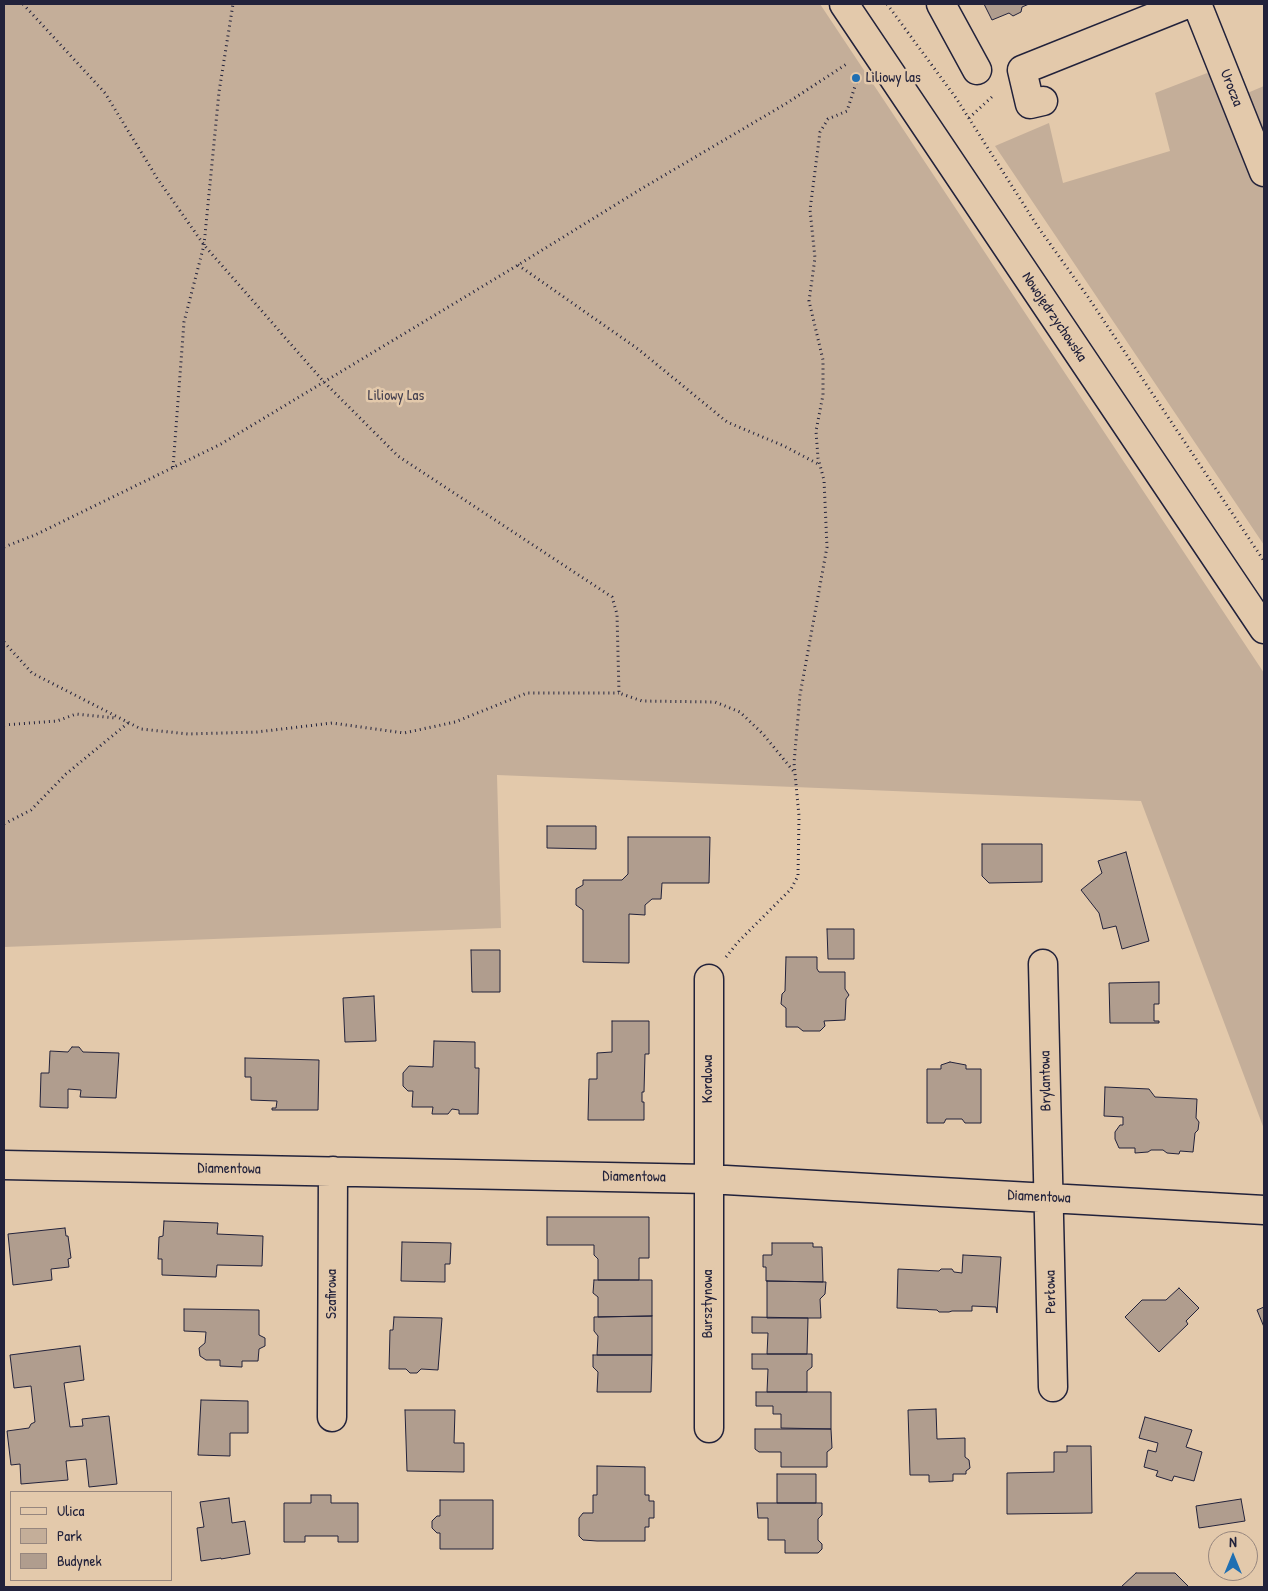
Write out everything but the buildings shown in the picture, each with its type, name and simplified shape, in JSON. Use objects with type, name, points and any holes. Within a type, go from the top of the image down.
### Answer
[{"type":"street","name":"Nowojędrzychowska","points":[[844,4],[863,54],[1264,629]]},
{"type":"street","points":[[941,4],[977,70]]},
{"type":"street","points":[[1043,101],[1030,104],[1022,70],[1187,4]]},
{"type":"street","name":"Urocza","points":[[1197,4],[1264,172]]},
{"type":"street","name":"Brylantowa","points":[[1043,964],[1048,1197]]},
{"type":"street","name":"Koralowa","points":[[708,1179],[709,979]]},
{"type":"street","name":"Diamentowa","points":[[4,1166],[708,1179],[1264,1210]]},
{"type":"street","name":"Szafirowa","points":[[332,1417],[333,1171]]},
{"type":"street","name":"Bursztynowa","points":[[708,1179],[709,1428]]},
{"type":"street","name":"Perłowa","points":[[1048,1197],[1053,1387]]},
{"type":"path","points":[[23,4],[104,93],[157,178],[204,245],[324,382],[398,456],[612,597],[617,614],[619,694]]},
{"type":"path","points":[[173,468],[184,322],[204,245],[219,92],[233,4]]},
{"type":"path","points":[[888,4],[956,98],[1038,227],[1088,297],[1264,561]]},
{"type":"path","points":[[4,547],[36,535],[221,444],[641,189],[787,103],[863,54]]},
{"type":"path","points":[[709,979],[738,942],[791,889],[798,876],[799,816],[794,763],[800,695],[827,547],[824,480],[816,432],[823,395],[822,360],[809,301],[815,258],[810,210],[820,132],[828,120],[847,110],[863,54]]},
{"type":"path","points":[[518,265],[638,349],[726,422],[784,446],[820,465]]},
{"type":"path","points":[[4,642],[32,673],[141,729],[188,734],[257,732],[332,723],[404,732],[455,722],[527,694],[619,694],[642,701],[715,702],[740,712],[763,734],[795,773]]},
{"type":"path","points":[[4,725],[57,721],[76,714],[120,718]]},
{"type":"path","points":[[4,824],[31,810],[66,774],[128,723]]},
{"type":"green space","name":"Liliowy Las","points":[[4,4],[820,4],[1264,673],[1264,1129],[1141,801],[497,775],[501,928],[4,947]]},
{"type":"green space","points":[[1215,70],[1264,190],[1264,545],[995,146],[1049,123],[1063,183],[1170,151],[1155,93]]},
{"type":"green space","points":[[1264,86],[1264,142],[1245,94]]},
{"type":"place","name":"Liliowy las","points":[[856,78]]}]
